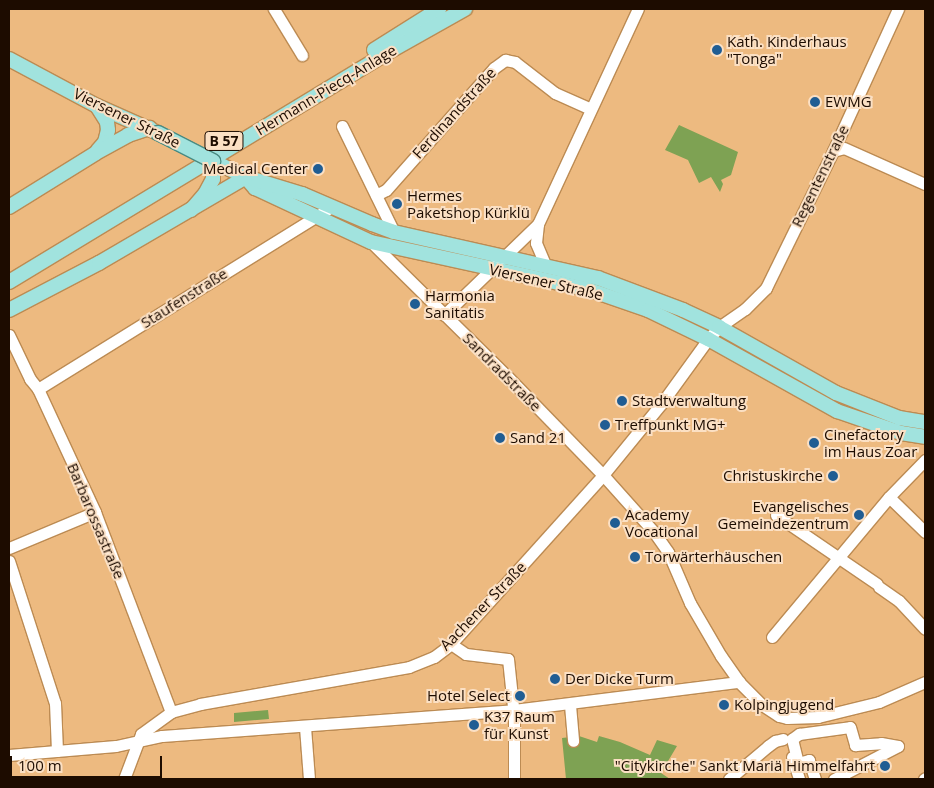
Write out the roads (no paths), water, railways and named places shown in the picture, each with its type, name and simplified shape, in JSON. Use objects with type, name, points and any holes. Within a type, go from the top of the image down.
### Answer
[{"type":"main road","name":"Hermann-Piecq-Anlage","points":[[9,271],[306,92],[438,9]]},
{"type":"main road","name":"Hermann-Piecq-Anlage","points":[[9,282],[385,54],[465,9]]},
{"type":"main road","name":"Viersener Straße","points":[[9,59],[98,106],[154,130],[246,177],[302,194],[394,232],[545,264],[608,281],[683,310],[719,327],[836,393],[899,418],[925,422]]},
{"type":"main road","points":[[96,153],[105,142],[108,130],[107,122],[98,106]]},
{"type":"main road","points":[[9,207],[128,135],[154,130]]},
{"type":"main road","points":[[190,210],[205,194],[213,179],[213,160]]},
{"type":"main road","name":"Viersener Straße","points":[[246,177],[255,188],[315,218],[371,242],[587,289],[648,310],[708,338],[837,411],[902,434],[925,437]]},
{"type":"main road","points":[[9,310],[99,263],[246,177]]},
{"type":"street","points":[[274,9],[302,54]]},
{"type":"street","points":[[545,264],[536,243],[538,224],[638,9]]},
{"type":"street","name":"Regentenstraße","points":[[719,327],[745,309],[766,288],[833,151],[898,9]]},
{"type":"street","name":"Ferdinandstraße","points":[[376,195],[386,190],[494,68],[505,60],[515,62],[555,93],[591,109]]},
{"type":"street","points":[[342,126],[394,232]]},
{"type":"street","points":[[833,151],[844,148],[925,184]]},
{"type":"street","name":"Staufenstraße","points":[[38,389],[331,207]]},
{"type":"street","points":[[444,315],[538,224]]},
{"type":"street","name":"Sandradstraße","points":[[371,242],[603,475],[654,532],[668,552],[690,602],[739,682],[772,712],[786,718]]},
{"type":"street","name":"Aachener Straße","points":[[124,779],[138,740],[156,721],[171,712],[200,704],[409,667],[434,656],[451,644],[603,475],[661,404],[708,338],[719,327]]},
{"type":"street","name":"Barbarossastraße","points":[[9,335],[30,379],[38,389],[96,512],[171,712]]},
{"type":"street","points":[[772,637],[889,497],[925,460]]},
{"type":"street","points":[[889,497],[925,532]]},
{"type":"street","points":[[9,548],[96,512]]},
{"type":"street","points":[[776,515],[878,585],[916,617],[925,629]]},
{"type":"street","points":[[9,561],[55,703],[57,751]]},
{"type":"street","points":[[451,644],[466,654],[508,659],[513,710],[514,779]]},
{"type":"street","points":[[9,755],[116,746],[162,736],[513,710],[739,682]]},
{"type":"street","points":[[783,739],[786,718],[818,717],[879,702],[925,682]]},
{"type":"street","points":[[570,704],[573,741]]},
{"type":"street","points":[[305,726],[309,779]]},
{"type":"street","points":[[815,779],[809,760],[798,763],[792,739],[799,734],[850,727],[855,744],[872,743],[898,746],[834,779]]},
{"type":"street","points":[[728,779],[768,746],[775,741],[783,739],[789,743],[799,779]]},
{"type":"street","points":[[116,746],[125,749],[130,758]]},
{"type":"place","name":"Kath. Kinderhaus \"Tonga\"","points":[[717,50]]},
{"type":"place","name":"EWMG","points":[[815,102]]},
{"type":"place","name":"Medical Center","points":[[318,169]]},
{"type":"place","name":"Hermes Paketshop Kürklü","points":[[397,204]]},
{"type":"place","name":"Harmonia Sanitatis","points":[[415,304]]},
{"type":"place","name":"Stadtverwaltung","points":[[622,401]]},
{"type":"place","name":"Treffpunkt MG+","points":[[605,425]]},
{"type":"place","name":"Sand 21","points":[[500,438]]},
{"type":"place","name":"Cinefactory im Haus Zoar","points":[[814,443]]},
{"type":"place","name":"Christuskirche","points":[[833,476]]},
{"type":"place","name":"Evangelisches Gemeindezentrum","points":[[859,515]]},
{"type":"place","name":"Academy Vocational","points":[[615,523]]},
{"type":"place","name":"Torwärterhäuschen","points":[[635,557]]},
{"type":"place","name":"Der Dicke Turm","points":[[555,679]]},
{"type":"place","name":"Hotel Select","points":[[520,696]]},
{"type":"place","name":"Kolpingjugend","points":[[724,705]]},
{"type":"place","name":"K37 Raum für Kunst","points":[[474,725]]},
{"type":"place","name":"\"Citykirche\" Sankt Mariä Himmelfahrt","points":[[885,766]]}]
